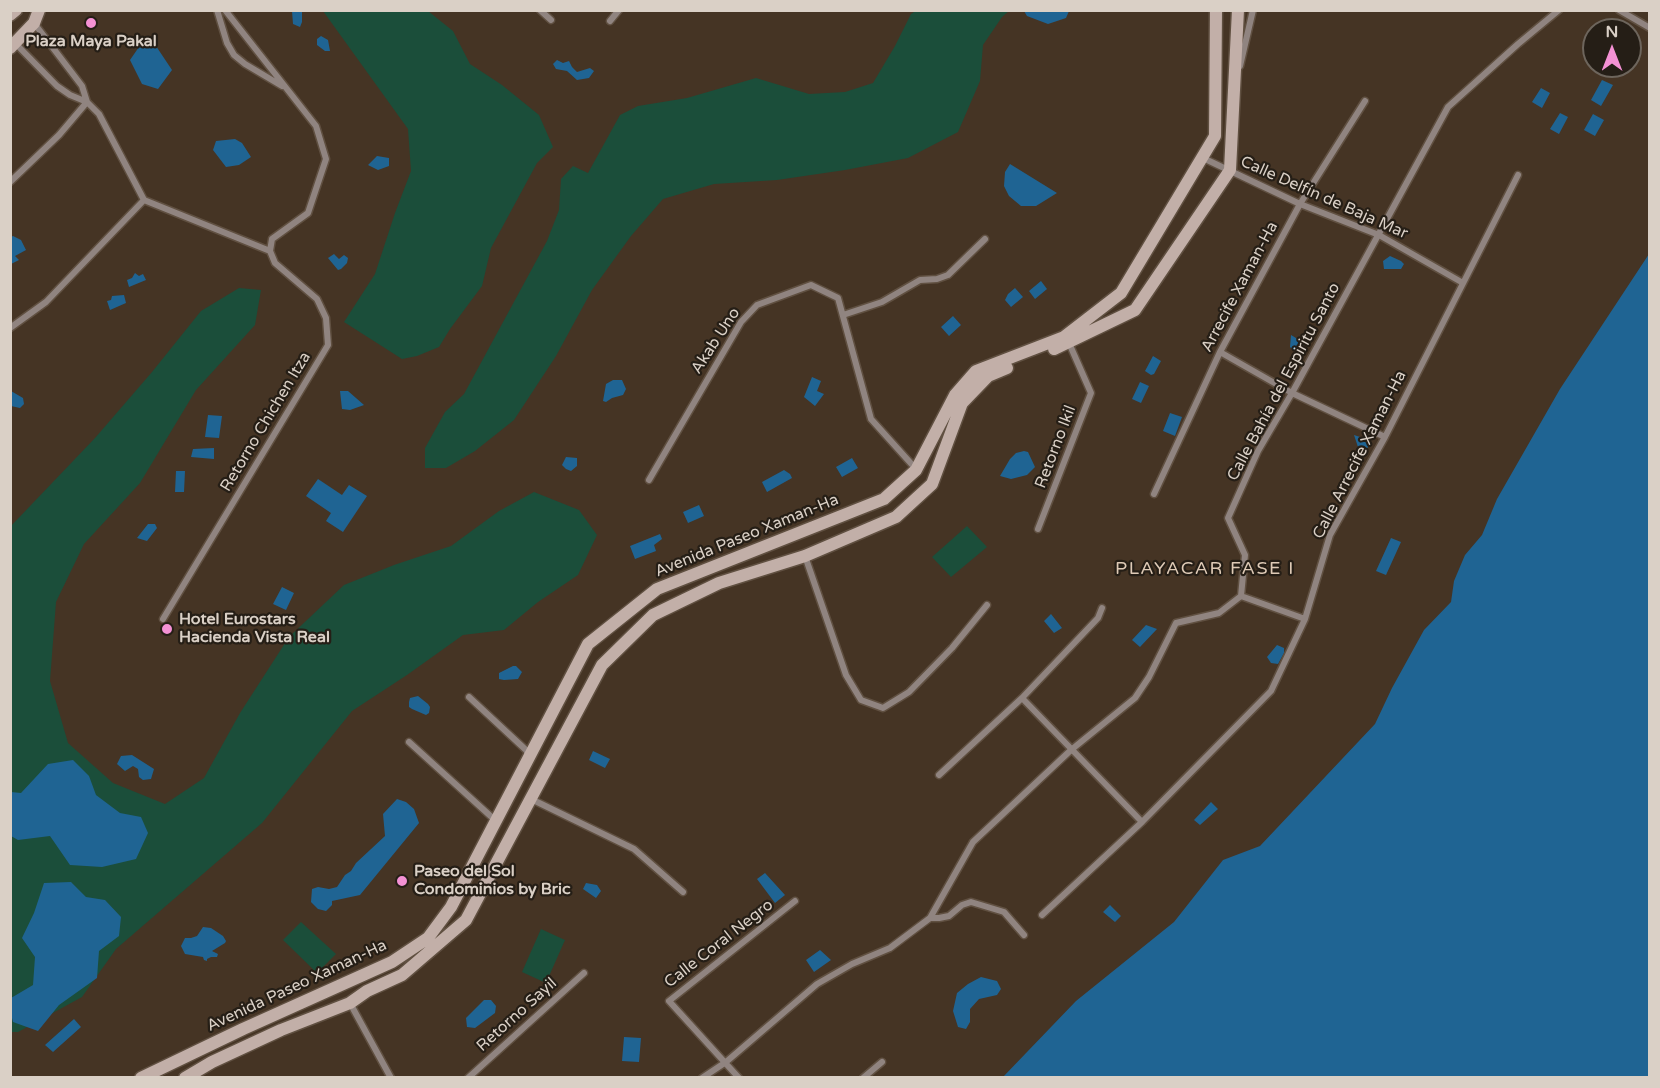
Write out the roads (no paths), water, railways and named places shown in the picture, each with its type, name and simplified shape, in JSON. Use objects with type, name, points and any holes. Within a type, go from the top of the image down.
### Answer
[{"type":"main road","points":[[10,15],[15,10]]},
{"type":"main road","points":[[13,46],[34,23],[39,10]]},
{"type":"main road","name":"Avenida Paseo Xaman-Ha","points":[[141,1077],[392,962],[428,938],[451,907],[588,644],[657,589],[884,499],[916,470],[955,395],[976,371],[1064,337],[1121,293],[1215,136],[1216,10]]},
{"type":"main road","points":[[1230,170],[1238,10]]},
{"type":"main road","name":"Avenida Paseo Xaman-Ha","points":[[185,1077],[281,1030],[350,1003],[367,991],[402,975],[466,920],[602,665],[653,615],[719,583],[805,556],[896,517],[932,484],[962,403],[988,376],[1069,343],[1135,310],[1230,170]]},
{"type":"main road","points":[[837,518],[846,538]]},
{"type":"main road","points":[[743,555],[750,573]]},
{"type":"main road","points":[[539,737],[558,747]]},
{"type":"main road","points":[[490,832],[508,840]]},
{"type":"main road","points":[[392,962],[402,975]]},
{"type":"street","points":[[217,10],[227,43],[234,55],[285,88]]},
{"type":"street","points":[[13,46],[57,86],[70,95],[87,102],[99,114],[144,200],[270,251],[272,238],[308,213],[326,159],[316,126],[225,10]]},
{"type":"street","points":[[540,10],[551,20]]},
{"type":"street","points":[[610,21],[619,10]]},
{"type":"street","points":[[1234,93],[1252,10]]},
{"type":"street","name":"Calle Bahía del Espiritu Santo","points":[[1242,597],[1245,555],[1228,518],[1258,451],[1448,107],[1559,10]]},
{"type":"street","points":[[1619,10],[1650,27]]},
{"type":"street","points":[[34,23],[82,86],[87,102]]},
{"type":"street","name":"Arrecife Xaman-Ha","points":[[1154,494],[1220,352],[1300,204],[1365,101]]},
{"type":"street","points":[[10,182],[58,135],[87,102]]},
{"type":"street","name":"Calle Delfín de Baja Mar","points":[[1203,158],[1300,204],[1379,235],[1463,283]]},
{"type":"street","name":"Calle Arrecife Xaman-Ha","points":[[1042,915],[1142,822],[1271,691],[1305,619],[1330,535],[1385,437],[1518,175]]},
{"type":"street","points":[[10,328],[46,302],[144,200]]},
{"type":"street","points":[[843,315],[882,302],[920,280],[937,279],[948,275],[985,239]]},
{"type":"street","name":"Retorno Chichen Itza","points":[[163,619],[328,345],[326,318],[318,300],[275,263],[270,251]]},
{"type":"street","name":"Akab Uno","points":[[649,480],[741,322],[757,305],[811,285],[838,298],[872,419],[916,470]]},
{"type":"street","name":"Retorno Ikil","points":[[1038,529],[1091,393],[1069,343]]},
{"type":"street","points":[[1220,352],[1292,393],[1385,437]]},
{"type":"street","points":[[805,556],[846,675],[861,700],[883,708],[909,692],[952,648],[987,605]]},
{"type":"street","points":[[702,1077],[726,1062],[817,984],[852,964],[890,948],[930,918],[973,842],[1071,750],[1135,698],[1149,677],[1176,623],[1219,612],[1242,597],[1305,619]]},
{"type":"street","points":[[939,775],[1022,698],[1098,618],[1102,608]]},
{"type":"street","points":[[469,697],[526,750],[529,757]]},
{"type":"street","points":[[1022,698],[1142,822]]},
{"type":"street","points":[[409,742],[496,820]]},
{"type":"street","points":[[531,799],[634,849],[682,892]]},
{"type":"street","name":"Calle Coral Negro","points":[[726,1062],[669,1001],[795,901]]},
{"type":"street","points":[[930,918],[949,916],[962,905],[971,902],[1004,912],[1024,935]]},
{"type":"street","name":"Retorno Sayil","points":[[468,1077],[584,973]]},
{"type":"street","points":[[350,1003],[390,1077]]},
{"type":"street","points":[[726,1062],[740,1077]]},
{"type":"street","points":[[862,1077],[882,1062]]},
{"type":"water","points":[[292,11],[302,11],[300,27],[293,24]]},
{"type":"water","points":[[1024,11],[1069,11],[1066,18],[1048,24],[1027,16]]},
{"type":"water","points":[[321,36],[328,40],[330,51],[325,51],[317,45],[317,39]]},
{"type":"water","points":[[154,43],[172,70],[158,89],[142,84],[130,60],[141,44]]},
{"type":"water","points":[[557,60],[563,63],[569,61],[577,72],[590,68],[594,71],[589,78],[577,80],[567,71],[556,69],[553,64]]},
{"type":"water","points":[[1602,80],[1613,85],[1601,106],[1591,100]]},
{"type":"water","points":[[1541,88],[1550,93],[1542,108],[1532,102]]},
{"type":"water","points":[[1560,113],[1568,117],[1559,134],[1550,129]]},
{"type":"water","points":[[1593,114],[1604,120],[1595,136],[1584,130]]},
{"type":"water","points":[[235,139],[242,143],[251,157],[239,165],[226,167],[213,150],[216,141]]},
{"type":"water","points":[[377,156],[389,158],[389,166],[378,170],[368,165]]},
{"type":"water","points":[[1010,164],[1057,193],[1036,206],[1021,206],[1009,196],[1004,186],[1005,172]]},
{"type":"water","points":[[11,237],[21,240],[26,250],[15,256],[19,260],[11,264]]},
{"type":"water","points":[[334,254],[339,259],[344,255],[348,258],[347,263],[341,269],[338,270],[328,258]]},
{"type":"water","points":[[1649,254],[1649,1077],[1003,1077],[1076,1001],[1174,922],[1223,860],[1260,846],[1375,724],[1424,630],[1451,602],[1454,581],[1465,555],[1482,535],[1497,499],[1560,389]]},
{"type":"water","points":[[1390,256],[1404,264],[1401,269],[1384,269],[1383,261]]},
{"type":"water","points":[[135,273],[139,276],[143,274],[146,280],[129,287],[127,280]]},
{"type":"water","points":[[1041,281],[1047,289],[1035,299],[1029,291]]},
{"type":"water","points":[[1015,288],[1023,297],[1011,307],[1005,300]]},
{"type":"water","points":[[124,295],[126,303],[110,310],[107,301],[111,300],[112,296]]},
{"type":"water","points":[[953,316],[961,325],[949,336],[941,327]]},
{"type":"water","points":[[1291,335],[1306,348],[1299,355],[1290,347]]},
{"type":"water","points":[[1153,356],[1161,361],[1154,374],[1151,375],[1145,371]]},
{"type":"water","points":[[812,377],[821,381],[817,391],[824,394],[815,406],[804,397]]},
{"type":"water","points":[[613,380],[622,380],[626,389],[623,395],[606,402],[603,401],[606,384]]},
{"type":"water","points":[[1140,382],[1149,386],[1141,403],[1132,399]]},
{"type":"water","points":[[11,391],[23,398],[24,404],[20,408],[11,406]]},
{"type":"water","points":[[340,391],[348,391],[364,405],[350,410],[342,409]]},
{"type":"water","points":[[1170,413],[1182,417],[1175,436],[1163,431]]},
{"type":"water","points":[[208,415],[222,416],[219,438],[205,437]]},
{"type":"water","points":[[1354,435],[1366,439],[1367,451],[1359,450]]},
{"type":"water","points":[[214,448],[214,459],[191,457],[193,449]]},
{"type":"water","points":[[1028,452],[1035,467],[1027,475],[1011,479],[1000,476],[1010,459],[1016,453]]},
{"type":"water","points":[[566,457],[577,458],[577,466],[571,471],[562,465]]},
{"type":"water","points":[[852,458],[858,468],[842,477],[836,467]]},
{"type":"water","points":[[784,470],[792,478],[767,492],[762,482]]},
{"type":"water","points":[[176,471],[185,471],[184,492],[175,492]]},
{"type":"water","points":[[318,479],[342,495],[349,485],[367,496],[343,532],[326,521],[331,513],[306,496]]},
{"type":"water","points":[[699,505],[704,516],[688,523],[683,512]]},
{"type":"water","points":[[148,524],[155,524],[157,528],[147,541],[137,538]]},
{"type":"water","points":[[660,534],[662,539],[654,545],[656,551],[635,559],[630,546]]},
{"type":"water","points":[[1391,538],[1401,542],[1386,575],[1376,571]]},
{"type":"water","points":[[282,587],[294,593],[286,610],[273,604]]},
{"type":"water","points":[[1051,614],[1062,628],[1054,633],[1044,621]]},
{"type":"water","points":[[1146,625],[1157,629],[1140,647],[1132,640]]},
{"type":"water","points":[[1277,645],[1284,648],[1278,664],[1271,663],[1267,657]]},
{"type":"water","points":[[513,666],[522,672],[518,679],[499,679],[499,673]]},
{"type":"water","points":[[418,696],[430,707],[426,715],[409,707],[410,698]]},
{"type":"water","points":[[593,751],[610,759],[605,768],[589,760]]},
{"type":"water","points":[[132,755],[154,769],[151,779],[143,780],[139,777],[138,769],[133,766],[125,771],[117,764],[121,756]]},
{"type":"water","points":[[73,760],[89,776],[96,795],[120,813],[141,817],[148,833],[136,859],[102,867],[70,865],[50,836],[18,840],[11,836],[11,792],[21,793],[48,764]]},
{"type":"water","points":[[397,799],[406,802],[414,809],[419,823],[360,895],[332,901],[332,905],[326,911],[318,909],[311,902],[312,889],[337,887],[356,863],[385,836],[383,814]]},
{"type":"water","points":[[1211,802],[1218,809],[1200,825],[1194,820]]},
{"type":"water","points":[[765,873],[785,895],[775,903],[757,879]]},
{"type":"water","points":[[71,882],[86,897],[105,900],[121,917],[119,936],[99,951],[97,978],[59,1005],[38,1031],[13,1022],[11,1014],[11,998],[33,985],[35,957],[22,938],[34,913],[44,883]]},
{"type":"water","points":[[586,883],[597,885],[601,891],[596,898],[583,889]]},
{"type":"water","points":[[1110,905],[1121,916],[1115,922],[1103,912]]},
{"type":"water","points":[[203,927],[211,928],[223,936],[226,941],[212,951],[218,954],[217,957],[211,957],[207,961],[203,957],[185,954],[181,946],[185,938],[197,936]]},
{"type":"water","points":[[820,950],[831,960],[814,972],[806,960]]},
{"type":"water","points":[[981,977],[997,981],[1001,989],[997,995],[979,999],[970,1009],[970,1022],[966,1029],[958,1027],[953,1011],[957,993]]},
{"type":"water","points":[[484,1000],[491,1000],[496,1006],[495,1013],[475,1028],[467,1027],[466,1018]]},
{"type":"water","points":[[74,1019],[81,1027],[53,1052],[45,1045]]},
{"type":"water","points":[[624,1037],[641,1038],[639,1062],[622,1061]]},
{"type":"place","name":"Plaza Maya Pakal","points":[[91,23]]},
{"type":"place","name":"Hotel Eurostars Hacienda Vista Real","points":[[167,629]]},
{"type":"place","name":"Paseo del Sol Condominios by Bric","points":[[402,881]]},
{"type":"district","name":"PLAYACAR FASE I","points":[[1205,569]]}]
